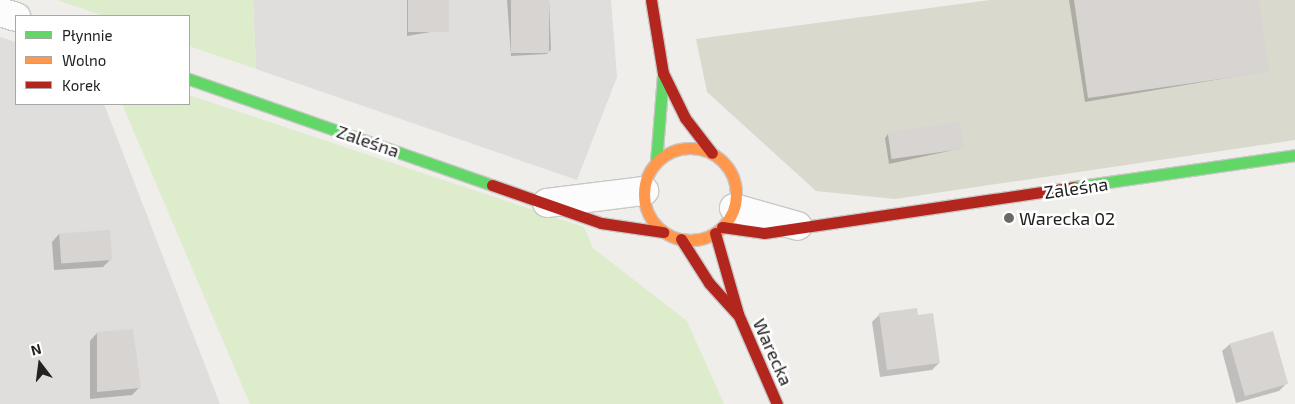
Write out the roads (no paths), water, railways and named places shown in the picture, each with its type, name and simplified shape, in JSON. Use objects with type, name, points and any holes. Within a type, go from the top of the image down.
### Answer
[{"type":"street","points":[[651,0],[663,73],[656,162],[644,191],[648,214],[663,232],[681,239],[724,223],[735,183],[685,118],[663,73]]},
{"type":"street","points":[[0,12],[15,17]]},
{"type":"street","name":"Zaleśna","points":[[190,79],[601,223],[663,232]]},
{"type":"street","points":[[656,162],[677,149],[712,153]]},
{"type":"street","name":"Zaleśna","points":[[724,223],[798,226],[1295,156]]},
{"type":"street","name":"Zaleśna","points":[[547,203],[644,191]]},
{"type":"street","name":"Warecka","points":[[724,223],[738,314],[777,404]]},
{"type":"street","name":"Warecka","points":[[681,239],[709,283],[738,314]]},
{"type":"place","name":"Warecka 02","points":[[1009,218]]}]
